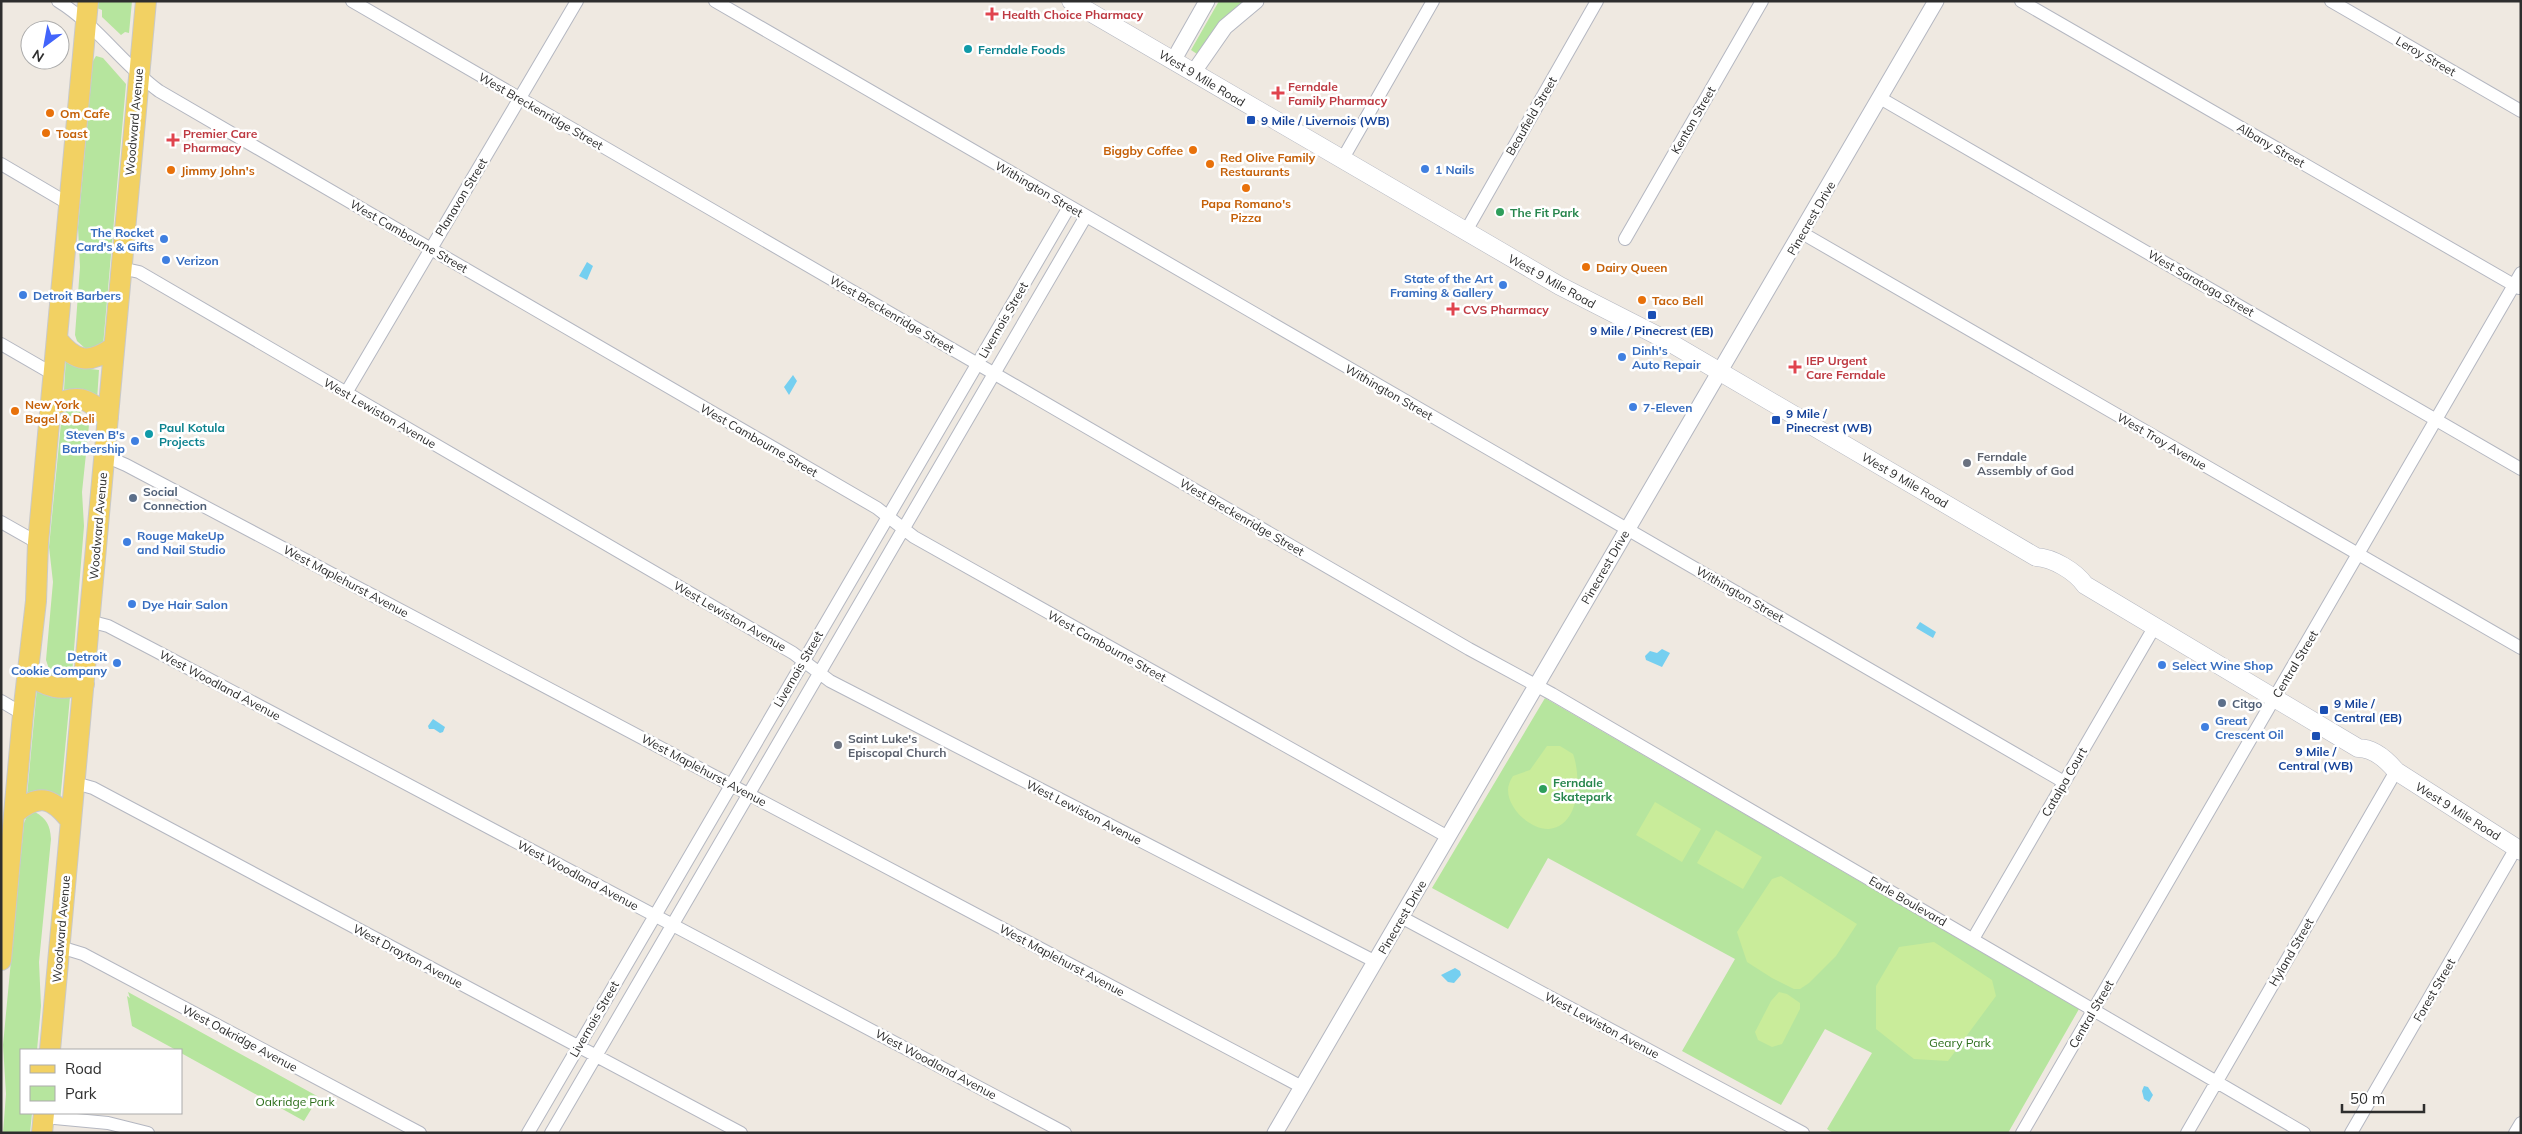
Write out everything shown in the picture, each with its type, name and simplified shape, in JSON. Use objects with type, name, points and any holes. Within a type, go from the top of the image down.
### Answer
[{"type":"main road","points":[[1,960],[4,884],[15,813],[23,714],[36,601],[38,543],[88,1]]},
{"type":"main road","name":"Woodward Avenue","points":[[50,1049],[146,1]]},
{"type":"main road","name":"West 9 Mile Road","points":[[1071,1],[1572,292],[1648,330],[2036,557],[2053,561],[2079,576],[2085,585],[2275,697],[2358,748],[2362,756],[2374,764],[2396,771],[2519,849]]},
{"type":"main road","points":[[57,339],[65,349],[82,359],[100,357],[114,347]]},
{"type":"main road","points":[[50,407],[63,400],[81,398],[95,405],[108,418]]},
{"type":"main road","points":[[29,672],[37,680],[58,688],[71,688],[84,684]]},
{"type":"main road","points":[[15,813],[29,801],[46,800],[54,803],[70,820]]},
{"type":"street","name":"West Cambourne Street","points":[[58,1],[85,22],[139,76],[182,105],[888,516],[914,537],[1448,837]]},
{"type":"street","name":"West Breckenridge Street","points":[[352,1],[1536,686]]},
{"type":"street","name":"Planavon Street","points":[[346,393],[577,1]]},
{"type":"street","name":"Withington Street","points":[[715,1],[2064,782]]},
{"type":"street","points":[[1173,61],[1207,1]]},
{"type":"street","points":[[1193,73],[1225,26],[1256,1]]},
{"type":"street","points":[[1342,160],[1433,1]]},
{"type":"street","name":"Beaufield Street","points":[[1466,231],[1597,1]]},
{"type":"street","name":"Kenton Street","points":[[1625,239],[1762,1]]},
{"type":"street","name":"Pinecrest Drive","points":[[1280,1131],[1302,1087],[1936,1]]},
{"type":"street","name":"Albany Street","points":[[2021,1],[2517,287]]},
{"type":"street","name":"Leroy Street","points":[[2331,1],[2521,111]]},
{"type":"street","name":"West Saratoga Street","points":[[1880,98],[2521,469]]},
{"type":"street","points":[[1,164],[69,204]]},
{"type":"street","name":"Livernois Street","points":[[528,1133],[1069,207]]},
{"type":"street","name":"Livernois Street","points":[[551,1133],[818,672],[1086,216]]},
{"type":"street","name":"West Troy Avenue","points":[[1802,233],[2521,648]]},
{"type":"street","name":"West Lewiston Avenue","points":[[121,268],[139,272],[803,660],[835,683],[1376,962]]},
{"type":"street","name":"Central Street","points":[[2022,1133],[2436,420],[2517,287],[2521,273]]},
{"type":"street","points":[[1,344],[53,374]]},
{"type":"street","name":"West Maplehurst Avenue","points":[[105,456],[126,465],[1302,1087]]},
{"type":"street","points":[[1,522],[38,543]]},
{"type":"street","name":"West Woodland Avenue","points":[[90,621],[112,628],[1065,1133]]},
{"type":"street","name":"Catalpa Court","points":[[1973,939],[2155,626]]},
{"type":"street","name":"Earle Boulevard","points":[[1536,686],[2304,1133]]},
{"type":"street","points":[[1,701],[23,714]]},
{"type":"street","name":"Hyland Street","points":[[2187,1133],[2396,771]]},
{"type":"street","name":"West Drayton Avenue","points":[[75,783],[93,788],[741,1133]]},
{"type":"street","name":"Forest Street","points":[[2351,1133],[2519,849]]},
{"type":"street","name":"West Lewiston Avenue","points":[[1401,917],[1803,1133]]},
{"type":"street","name":"West Oakridge Avenue","points":[[60,947],[83,954],[420,1133]]},
{"type":"street","points":[[44,1121],[108,1123],[148,1133]]},
{"type":"street","points":[[2515,1133],[2521,1123]]},
{"type":"green space","points":[[98,1],[132,1],[129,33],[125,32],[121,35],[102,17],[102,10],[97,8]]},
{"type":"green space","points":[[1219,1],[1246,1],[1215,28],[1197,54],[1191,50]]},
{"type":"green space","points":[[96,56],[103,58],[126,84],[103,346],[87,350],[77,341],[75,335],[80,267],[78,227],[93,61]]},
{"type":"green space","points":[[66,358],[82,368],[99,370],[97,400],[77,390],[64,390]]},
{"type":"green space","points":[[68,407],[78,409],[89,425],[82,492],[84,526],[72,674],[62,678],[51,675],[46,660],[53,582],[49,547],[62,413]]},
{"type":"green space","points":[[37,688],[53,697],[70,697],[60,802],[27,796]]},
{"type":"green space","name":"Geary Park","points":[[1545,698],[2079,1009],[2008,1133],[1833,1133],[1827,1129],[1872,1053],[1825,1029],[1781,1105],[1682,1051],[1735,959],[1548,858],[1508,929],[1432,888]]},
{"type":"green space","name":"Ferndale Skatepark","points":[[1547,746],[1560,746],[1573,754],[1577,774],[1576,798],[1573,809],[1560,826],[1549,829],[1535,826],[1522,817],[1512,804],[1508,790],[1513,776],[1530,770]]},
{"type":"green space","points":[[1655,802],[1701,829],[1682,862],[1636,835]]},
{"type":"green space","points":[[35,812],[42,817],[50,830],[51,839],[39,962],[41,1006],[37,1049],[20,1049],[20,1114],[32,1114],[30,1133],[3,1133],[6,1094],[3,1045],[24,823],[27,816]]},
{"type":"green space","points":[[1716,830],[1762,857],[1743,889],[1697,863]]},
{"type":"green space","points":[[1781,876],[1857,924],[1836,956],[1809,983],[1800,989],[1794,989],[1772,978],[1747,962],[1737,932],[1772,879]]},
{"type":"green space","points":[[1934,942],[1992,980],[1996,996],[1948,1061],[1914,1059],[1876,1029],[1876,986],[1899,947]]},
{"type":"green space","name":"Oakridge Park","points":[[128,992],[317,1096],[318,1098],[304,1121],[182,1054],[182,1049],[174,1049],[132,1026],[127,996],[130,998]]},
{"type":"green space","points":[[1779,992],[1787,994],[1800,1003],[1800,1009],[1782,1044],[1772,1047],[1758,1040],[1755,1032],[1771,1001]]},
{"type":"water","points":[[587,262],[593,266],[587,280],[579,276]]},
{"type":"water","points":[[793,375],[797,381],[789,395],[784,387]]},
{"type":"water","points":[[1920,622],[1936,632],[1933,638],[1916,628]]},
{"type":"water","points":[[1662,649],[1670,653],[1662,667],[1646,660],[1645,656],[1650,651],[1657,653]]},
{"type":"water","points":[[433,719],[445,727],[443,732],[440,733],[434,729],[429,729],[428,726]]},
{"type":"water","points":[[1455,968],[1460,971],[1461,975],[1454,983],[1448,982],[1441,975]]},
{"type":"water","points":[[2144,1086],[2148,1087],[2153,1095],[2149,1102],[2144,1099],[2142,1091]]},
{"type":"place","name":"Health Choice Pharmacy","points":[[992,14]]},
{"type":"place","name":"Ferndale Foods","points":[[968,49]]},
{"type":"place","name":"Ferndale Family Pharmacy","points":[[1278,93]]},
{"type":"place","name":"Om Cafe","points":[[50,113]]},
{"type":"place","name":"9 Mile / Livernois (WB)","points":[[1251,120]]},
{"type":"place","name":"Toast","points":[[46,133]]},
{"type":"place","name":"Premier Care Pharmacy","points":[[173,140]]},
{"type":"place","name":"Biggby Coffee","points":[[1193,150]]},
{"type":"place","name":"Red Olive Family Restaurants","points":[[1210,164]]},
{"type":"place","name":"1 Nails","points":[[1425,169]]},
{"type":"place","name":"Jimmy John's","points":[[171,170]]},
{"type":"place","name":"Papa Romano's Pizza","points":[[1246,188]]},
{"type":"place","name":"The Fit Park","points":[[1500,212]]},
{"type":"place","name":"The Rocket Card's & Gifts","points":[[164,239]]},
{"type":"place","name":"Verizon","points":[[166,260]]},
{"type":"place","name":"Dairy Queen","points":[[1586,267]]},
{"type":"place","name":"State of the Art Framing & Gallery","points":[[1503,285]]},
{"type":"place","name":"Detroit Barbers","points":[[23,295]]},
{"type":"place","name":"Taco Bell","points":[[1642,300]]},
{"type":"place","name":"CVS Pharmacy","points":[[1453,309]]},
{"type":"place","name":"9 Mile / Pinecrest (EB)","points":[[1652,315]]},
{"type":"place","name":"Dinh's Auto Repair","points":[[1622,357]]},
{"type":"place","name":"IEP Urgent Care Ferndale","points":[[1795,367]]},
{"type":"place","name":"7-Eleven","points":[[1633,407]]},
{"type":"place","name":"New York Bagel & Deli","points":[[15,411]]},
{"type":"place","name":"9 Mile / Pinecrest (WB)","points":[[1776,420]]},
{"type":"place","name":"Paul Kotula Projects","points":[[149,434]]},
{"type":"place","name":"Steven B's Barbership","points":[[135,441]]},
{"type":"place","name":"Ferndale Assembly of God","points":[[1967,463]]},
{"type":"place","name":"Social Connection","points":[[133,498]]},
{"type":"place","name":"Rouge MakeUp and Nail Studio","points":[[127,542]]},
{"type":"place","name":"Dye Hair Salon","points":[[132,604]]},
{"type":"place","name":"Detroit Cookie Company","points":[[117,663]]},
{"type":"place","name":"Select Wine Shop","points":[[2162,665]]},
{"type":"place","name":"Citgo","points":[[2222,703]]},
{"type":"place","name":"9 Mile / Central (EB)","points":[[2324,710]]},
{"type":"place","name":"Great Crescent Oil","points":[[2205,727]]},
{"type":"place","name":"9 Mile / Central (WB)","points":[[2316,736]]},
{"type":"place","name":"Saint Luke's Episcopal Church","points":[[838,745]]},
{"type":"place","name":"Ferndale Skatepark","points":[[1543,789]]}]
